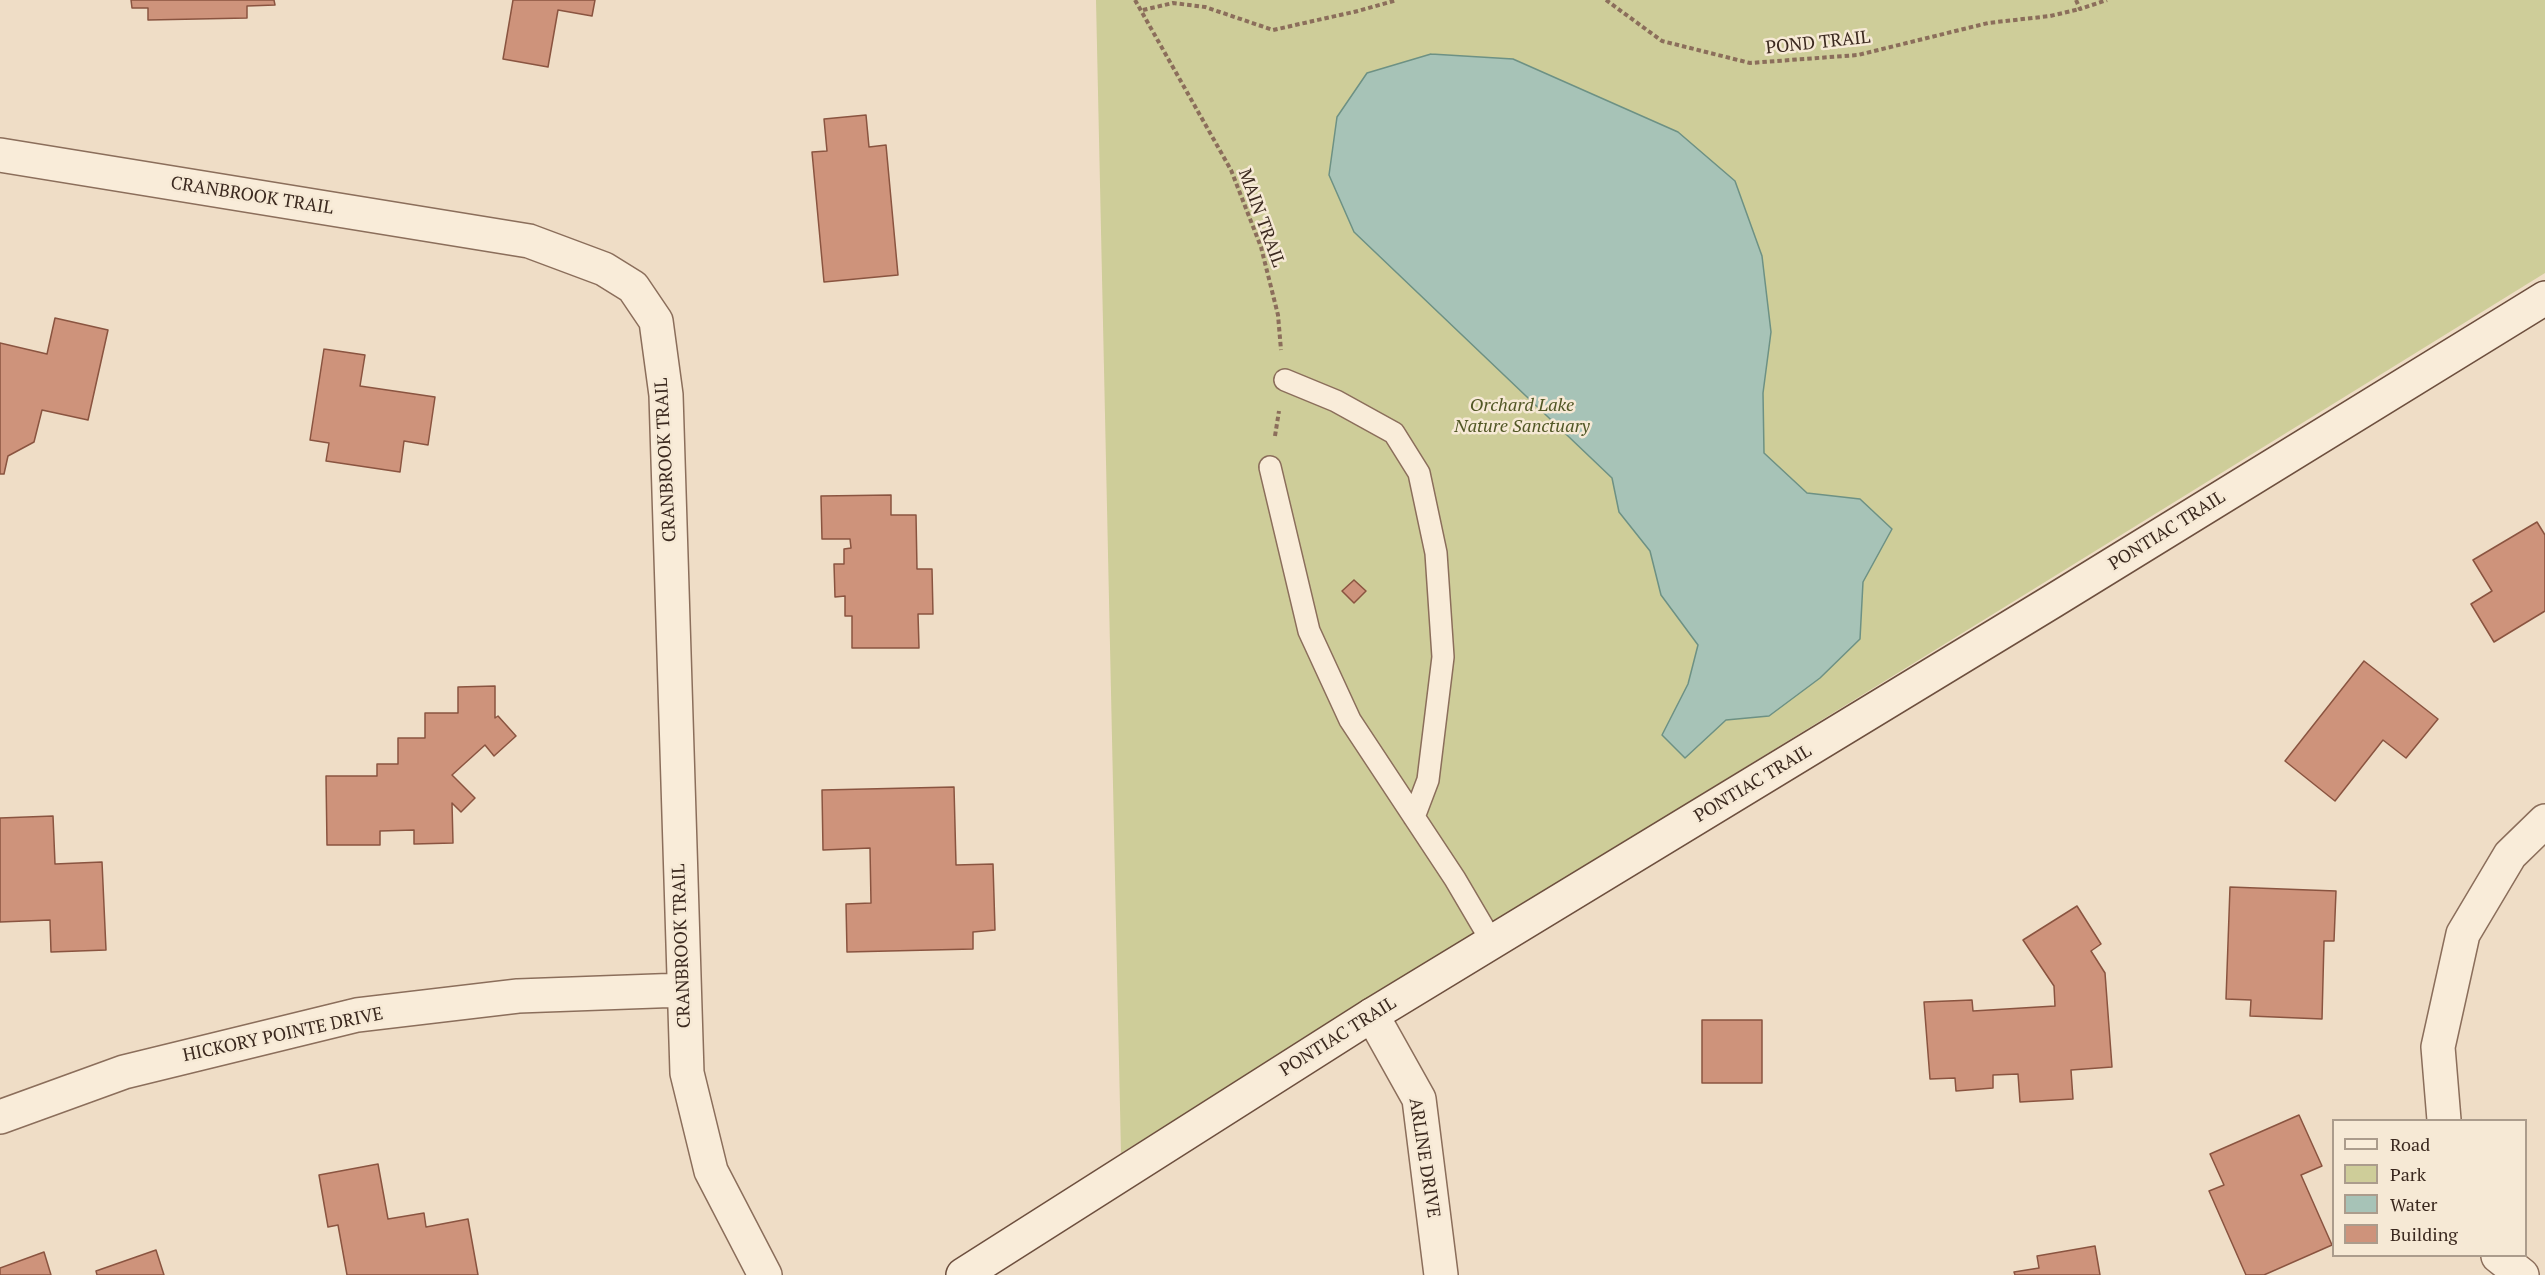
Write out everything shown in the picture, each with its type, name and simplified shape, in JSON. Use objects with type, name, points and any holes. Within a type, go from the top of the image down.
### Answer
[{"type":"street","name":"CRANBROOK TRAIL","points":[[0,154],[529,241],[604,268],[633,286],[656,321],[666,395],[687,1073],[711,1171],[765,1275]]},
{"type":"street","name":"PONTIAC TRAIL","points":[[963,1275],[1372,1016],[2083,583],[2545,298]]},
{"type":"street","points":[[2444,1119],[2438,1047],[2463,934],[2511,855],[2545,821]]},
{"type":"street","name":"HICKORY POINTE DRIVE","points":[[0,1117],[124,1072],[357,1016],[518,996],[683,990]]},
{"type":"street","name":"ARLINE DRIVE","points":[[1372,1016],[1419,1099],[1441,1275]]},
{"type":"street","points":[[2500,1257],[2522,1275]]},
{"type":"lane","points":[[1284,380],[1336,401],[1394,433],[1419,473],[1436,553],[1443,657],[1428,780],[1414,817]]},
{"type":"lane","points":[[1270,467],[1309,631],[1350,720],[1492,942]]},
{"type":"path","name":"MAIN TRAIL","points":[[1136,0],[1231,170],[1261,247],[1278,315],[1284,380],[1270,467]]},
{"type":"path","points":[[1143,10],[1173,3],[1205,7],[1273,30],[1358,12],[1397,0]]},
{"type":"path","name":"POND TRAIL","points":[[1606,0],[1662,41],[1750,63],[1858,55],[1988,23],[2050,16],[2108,0]]},
{"type":"path","points":[[2076,0],[2080,9]]},
{"type":"green space","name":"Orchard Lake Nature Sanctuary","points":[[1096,0],[2545,0],[2545,273],[1121,1153]]},
{"type":"water","points":[[1431,54],[1513,59],[1678,132],[1735,181],[1762,256],[1771,332],[1763,393],[1764,453],[1807,493],[1860,499],[1892,529],[1863,582],[1860,639],[1820,678],[1769,716],[1726,720],[1685,758],[1662,735],[1688,684],[1698,645],[1661,595],[1650,551],[1619,512],[1612,478],[1354,232],[1329,175],[1337,117],[1367,73]]},
{"type":"building","points":[[131,0],[274,0],[275,5],[247,6],[247,18],[148,20],[148,8],[132,8]]},
{"type":"building","points":[[513,0],[595,0],[592,16],[558,10],[548,67],[503,59]]},
{"type":"building","points":[[866,115],[869,147],[886,145],[898,275],[824,282],[812,152],[827,151],[824,119]]},
{"type":"building","points":[[55,318],[108,330],[88,420],[42,410],[34,442],[8,456],[4,474],[0,474],[0,343],[47,354]]},
{"type":"building","points":[[324,349],[365,355],[360,386],[435,397],[428,445],[404,441],[400,472],[326,461],[329,443],[310,440]]},
{"type":"building","points":[[891,495],[891,515],[916,515],[917,569],[932,569],[933,614],[918,614],[919,648],[852,648],[852,616],[845,616],[845,596],[835,597],[834,564],[844,564],[844,549],[851,548],[850,539],[822,539],[821,496]]},
{"type":"building","points":[[2537,522],[2545,535],[2545,611],[2494,642],[2471,604],[2492,591],[2473,560]]},
{"type":"building","points":[[1354,580],[1366,591],[1354,603],[1342,591]]},
{"type":"building","points":[[2364,661],[2438,719],[2406,758],[2383,740],[2335,801],[2285,761]]},
{"type":"building","points":[[495,686],[495,718],[498,716],[516,736],[494,756],[485,745],[452,775],[475,798],[461,812],[452,803],[453,843],[414,844],[414,830],[380,831],[380,845],[327,845],[326,776],[377,776],[377,764],[398,764],[398,738],[425,738],[425,713],[458,713],[458,687]]},
{"type":"building","points":[[954,787],[956,865],[993,864],[995,930],[973,932],[973,949],[847,952],[846,904],[871,903],[870,848],[823,850],[822,790]]},
{"type":"building","points":[[53,816],[55,864],[102,862],[106,950],[51,952],[50,920],[0,922],[0,818]]},
{"type":"building","points":[[2230,887],[2336,891],[2334,941],[2324,941],[2322,1019],[2250,1016],[2251,1000],[2226,999]]},
{"type":"building","points":[[2077,906],[2101,944],[2091,951],[2105,973],[2112,1067],[2071,1070],[2073,1099],[2020,1102],[2018,1074],[1993,1075],[1993,1088],[1956,1091],[1955,1078],[1930,1079],[1924,1002],[1972,1000],[1973,1011],[2055,1006],[2054,986],[2023,940]]},
{"type":"building","points":[[1702,1020],[1762,1020],[1762,1083],[1702,1083]]},
{"type":"building","points":[[2299,1115],[2322,1166],[2301,1175],[2332,1245],[2264,1275],[2246,1275],[2209,1191],[2224,1185],[2210,1154]]},
{"type":"building","points":[[378,1164],[388,1219],[424,1213],[426,1227],[468,1219],[478,1275],[347,1275],[338,1225],[328,1227],[319,1175]]},
{"type":"building","points":[[2095,1246],[2100,1275],[2015,1275],[2014,1272],[2039,1268],[2037,1256]]},
{"type":"building","points":[[156,1250],[164,1275],[97,1275],[96,1271]]},
{"type":"building","points":[[44,1252],[51,1275],[0,1275],[0,1268]]}]
